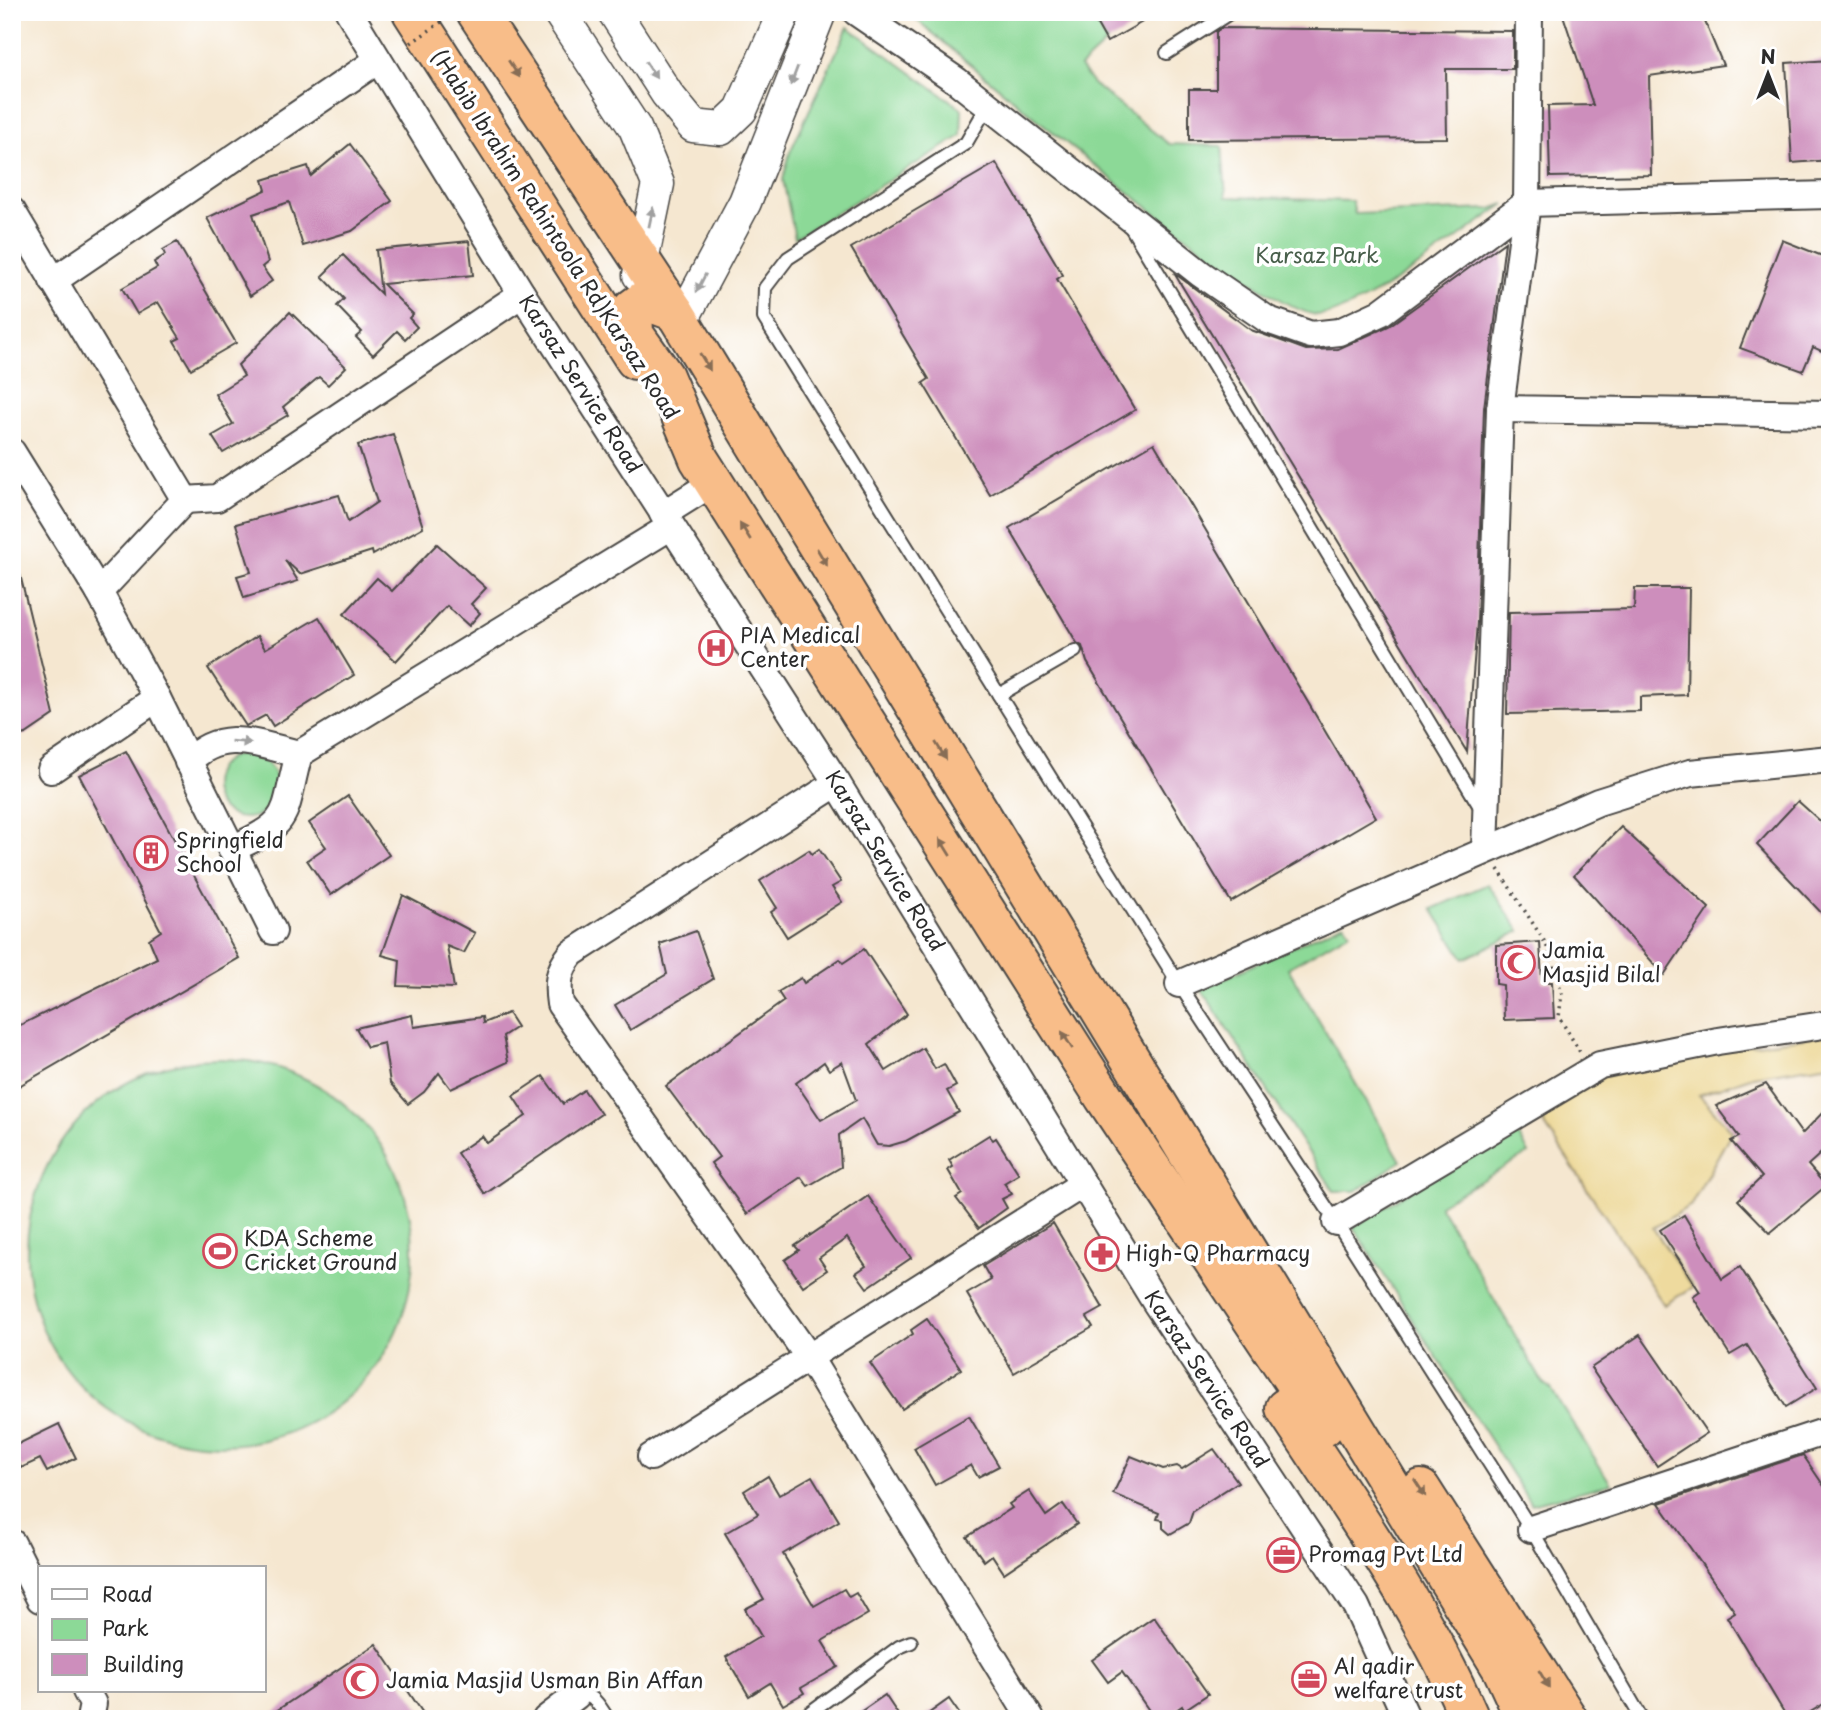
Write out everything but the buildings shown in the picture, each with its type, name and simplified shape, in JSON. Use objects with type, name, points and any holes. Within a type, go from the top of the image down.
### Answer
[{"type":"highway","points":[[476,12],[678,317],[875,644],[1162,1108],[1278,1305],[1502,1668],[1525,1719]]},
{"type":"highway","name":"(Habib Ibrahim Rahintoola Rd)Karsaz Road","points":[[412,28],[706,470]]},
{"type":"highway","points":[[678,317],[644,300],[633,308],[634,334],[664,376],[706,470],[1104,1097],[1330,1436],[1486,1690],[1500,1719]]},
{"type":"highway","points":[[1104,1097],[1137,1172],[1256,1365],[1390,1571],[1445,1668],[1470,1719]]},
{"type":"highway","points":[[1162,1108],[1279,1269],[1568,1719]]},
{"type":"street","name":"Karsaz Service Road","points":[[349,12],[522,294],[837,783],[1154,1300],[1356,1606],[1407,1719]]},
{"type":"street","points":[[559,12],[635,128],[658,184],[633,308]]},
{"type":"street","points":[[614,12],[667,94],[694,126],[721,129],[741,110],[784,12]]},
{"type":"street","points":[[856,12],[988,105],[1201,274],[1268,320],[1311,335],[1339,332],[1380,313],[1527,203],[1830,195]]},
{"type":"street","points":[[1485,850],[1500,409],[1527,203],[1529,12]]},
{"type":"street","points":[[678,317],[745,202],[817,13]]},
{"type":"street","points":[[52,281],[379,60]]},
{"type":"street","points":[[12,211],[185,500]]},
{"type":"street","points":[[99,592],[185,500],[217,498],[522,294]]},
{"type":"street","points":[[1500,409],[1830,414]]},
{"type":"street","points":[[12,452],[99,592],[157,698],[273,931]]},
{"type":"street","points":[[231,849],[267,834],[282,818],[299,754],[667,521],[706,470]]},
{"type":"street","points":[[51,770],[157,698]]},
{"type":"street","points":[[188,762],[199,751],[220,741],[241,740],[299,754]]},
{"type":"street","points":[[1180,984],[1598,802],[1690,773],[1830,759]]},
{"type":"street","points":[[837,783],[572,953],[561,966],[558,985],[560,1004],[808,1356],[1031,1719]]},
{"type":"street","points":[[1336,1222],[1600,1065],[1718,1041],[1830,1024]]},
{"type":"street","points":[[651,1457],[1083,1184]]},
{"type":"street","points":[[1531,1530],[1830,1430]]},
{"type":"street","points":[[12,1543],[38,1595]]},
{"type":"street","points":[[87,1692],[93,1704],[90,1719]]},
{"type":"street","points":[[546,1719],[576,1696]]},
{"type":"lane","points":[[1167,53],[1231,12]]},
{"type":"lane","points":[[988,105],[967,144],[788,258],[765,288],[764,318],[1180,984],[1336,1222],[1531,1530],[1642,1719]]},
{"type":"lane","points":[[1117,205],[1486,817]]},
{"type":"lane","points":[[999,695],[1075,651]]},
{"type":"lane","points":[[801,1719],[899,1647],[911,1642]]},
{"type":"lane","points":[[576,1696],[592,1696],[608,1719]]},
{"type":"path","points":[[412,28],[456,12]]},
{"type":"path","points":[[1485,850],[1546,944],[1562,993],[1559,1017],[1591,1070]]},
{"type":"green space","name":"Karsaz Park","points":[[907,12],[1090,12],[1107,42],[1080,67],[1093,84],[1169,144],[1222,146],[1226,197],[1352,201],[1355,214],[1491,209],[1505,204],[1414,269],[1362,301],[1339,311],[1320,315],[1290,305],[1242,276],[1182,233],[1050,130]]},
{"type":"green space","points":[[848,27],[962,109],[961,136],[795,238],[783,180],[790,152]]},
{"type":"green space","points":[[239,754],[251,754],[268,763],[275,774],[275,798],[268,809],[251,818],[239,818],[227,813],[218,804],[213,792],[213,780],[218,768],[227,759]]},
{"type":"green space","points":[[1488,884],[1520,931],[1464,959],[1432,909]]},
{"type":"green space","points":[[1344,923],[1350,932],[1288,968],[1401,1161],[1356,1191],[1334,1191],[1201,989]]},
{"type":"green space","name":"KDA Scheme Cricket Ground","points":[[220,1059],[258,1063],[294,1074],[327,1091],[357,1115],[381,1145],[398,1178],[409,1214],[413,1252],[409,1290],[398,1326],[381,1359],[357,1389],[327,1413],[294,1430],[258,1441],[220,1445],[182,1441],[146,1430],[113,1413],[83,1389],[59,1359],[42,1326],[31,1290],[27,1252],[31,1214],[42,1178],[59,1145],[83,1115],[113,1091],[146,1074],[182,1063]]},
{"type":"green space","points":[[1513,1126],[1529,1153],[1439,1205],[1543,1383],[1551,1389],[1611,1484],[1531,1504],[1353,1227]]},
{"type":"sand","points":[[1830,1034],[1830,1064],[1753,1076],[1699,1095],[1732,1131],[1691,1205],[1653,1228],[1693,1287],[1664,1305],[1539,1116],[1602,1076],[1728,1048]]},
{"type":"place","name":"PIA Medical Center","points":[[716,648]]},
{"type":"place","name":"Springfield School","points":[[151,853]]},
{"type":"place","name":"Jamia Masjid Bilal","points":[[1518,963]]},
{"type":"place","name":"KDA Scheme Cricket Ground","points":[[220,1251]]},
{"type":"place","name":"High-Q Pharmacy","points":[[1102,1254]]},
{"type":"place","name":"Promag Pvt Ltd","points":[[1284,1555]]},
{"type":"place","name":"Al qadir welfare trust","points":[[1309,1679]]},
{"type":"place","name":"Jamia Masjid Usman Bin Affan","points":[[361,1681]]}]
